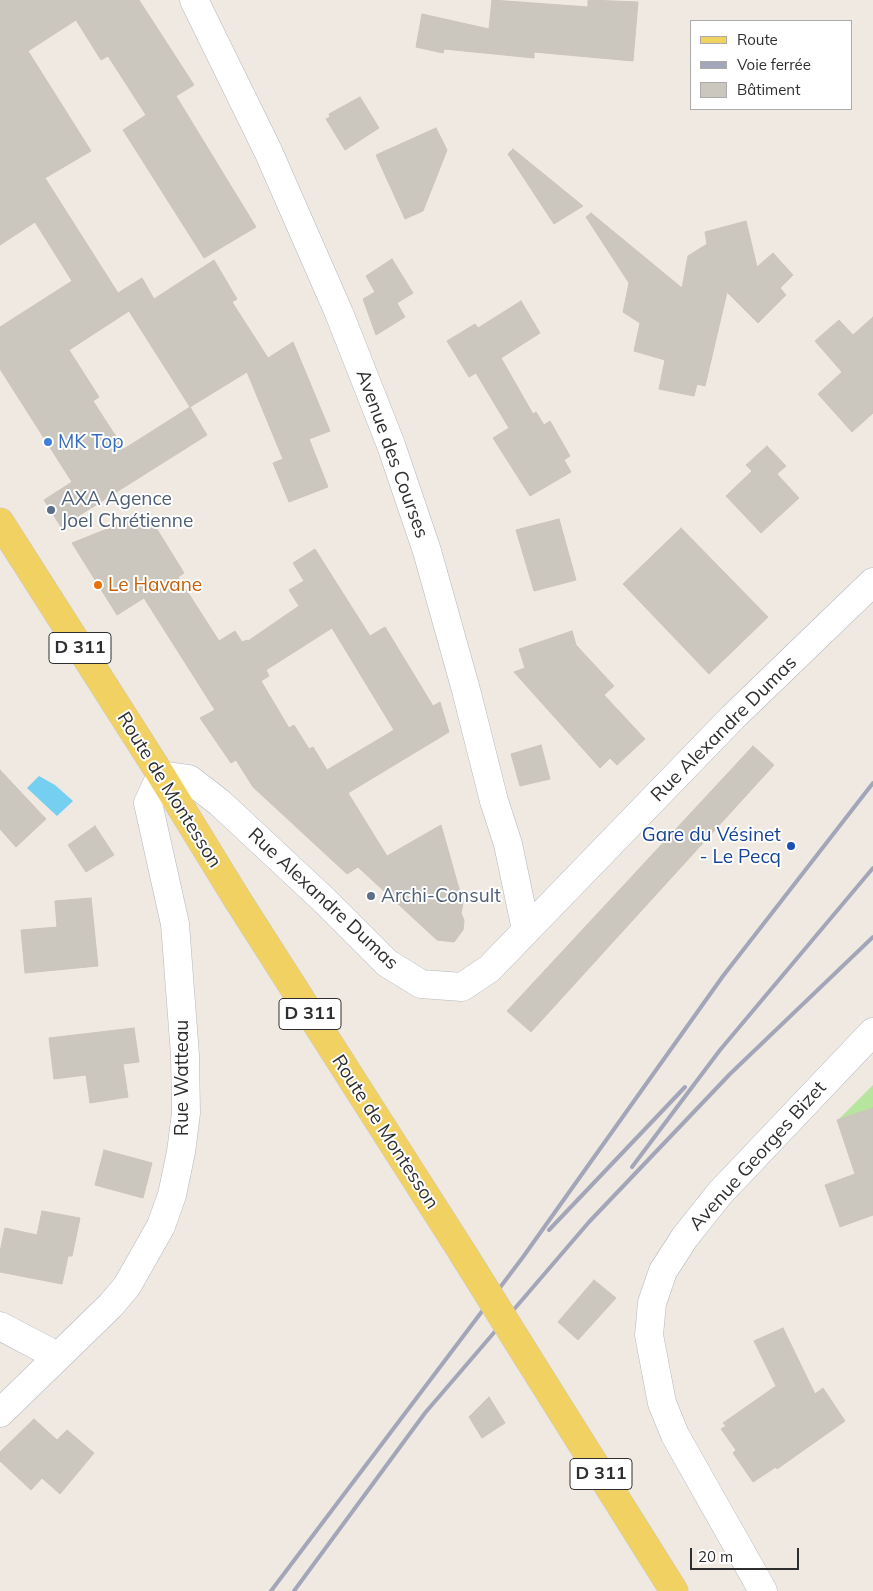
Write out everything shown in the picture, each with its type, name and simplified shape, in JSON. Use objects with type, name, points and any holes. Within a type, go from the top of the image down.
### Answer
[{"type":"main road","name":"Route de Montesson","points":[[0,522],[161,774],[237,900],[462,1252],[674,1591]]},
{"type":"street","name":"Avenue des Courses","points":[[194,0],[272,160],[339,313],[391,445],[427,551],[458,662],[494,801],[508,844],[526,930]]},
{"type":"street","name":"Rue Alexandre Dumas","points":[[161,774],[189,779],[220,803],[324,900],[387,964],[421,984],[462,987],[490,970],[526,930],[733,717],[873,582]]},
{"type":"street","name":"Rue Watteau","points":[[0,1413],[111,1305],[127,1286],[161,1226],[172,1196],[181,1152],[186,1113],[185,1055],[175,924],[148,802],[161,774]]},
{"type":"street","name":"Avenue Georges Bizet","points":[[763,1591],[675,1435],[662,1403],[649,1335],[652,1303],[663,1271],[685,1237],[720,1193],[873,1032]]},
{"type":"street","points":[[0,1326],[57,1356]]},
{"type":"green space","points":[[873,1085],[873,1108],[838,1120]]},
{"type":"water","points":[[39,776],[55,785],[73,801],[57,816],[27,788]]},
{"type":"building","points":[[0,0],[139,0],[194,85],[176,96],[256,227],[204,258],[123,130],[146,115],[108,56],[101,60],[76,20],[28,51],[91,151],[45,178],[118,293],[142,278],[154,299],[214,260],[237,299],[232,302],[268,358],[293,342],[330,431],[309,439],[328,487],[289,502],[273,463],[283,459],[247,372],[190,407],[207,435],[61,527],[44,500],[72,482],[0,369],[0,327],[72,281],[35,222],[0,245]],"holes":[[[129,311],[190,407],[124,449],[93,401],[99,397],[69,350]]]},
{"type":"building","points":[[492,0],[588,7],[588,0],[638,2],[633,61],[534,52],[534,58],[444,49],[443,53],[416,47],[422,14],[489,29]]},
{"type":"building","points":[[360,97],[379,128],[345,150],[326,119],[330,117],[329,114]]},
{"type":"building","points":[[436,128],[447,150],[423,211],[405,219],[376,155]]},
{"type":"building","points":[[513,149],[583,206],[554,224],[508,154]]},
{"type":"building","points":[[591,213],[682,288],[688,256],[707,244],[705,232],[746,221],[757,267],[773,253],[793,275],[780,288],[786,295],[758,323],[727,292],[705,386],[697,384],[694,396],[659,389],[665,360],[634,351],[640,323],[623,312],[629,283],[586,217]]},
{"type":"building","points":[[392,259],[413,293],[397,303],[405,317],[376,335],[363,299],[375,292],[366,276]]},
{"type":"building","points":[[521,301],[540,333],[501,358],[533,414],[536,412],[544,425],[550,421],[570,456],[564,460],[571,472],[530,496],[493,438],[509,428],[476,373],[469,377],[447,341],[475,324],[478,328]]},
{"type":"building","points":[[873,317],[873,413],[852,432],[818,394],[842,372],[815,341],[839,320],[853,335]]},
{"type":"building","points":[[767,446],[786,466],[777,474],[799,498],[761,533],[726,496],[752,471],[746,465]]},
{"type":"building","points":[[147,513],[184,573],[178,577],[219,641],[235,631],[242,642],[248,641],[299,606],[289,590],[304,581],[293,563],[315,549],[370,636],[385,627],[433,706],[440,702],[449,732],[348,793],[387,856],[441,825],[463,903],[461,913],[464,920],[463,930],[454,942],[437,940],[358,867],[347,874],[253,787],[236,760],[231,763],[200,718],[215,710],[144,598],[117,615],[72,543]],"holes":[[[332,628],[394,730],[327,770],[313,747],[309,749],[294,725],[289,728],[261,681],[269,676],[266,670]]]},
{"type":"building","points":[[559,519],[576,580],[534,591],[516,530]]},
{"type":"building","points":[[681,528],[768,617],[709,674],[623,584]]},
{"type":"building","points":[[572,631],[576,645],[614,686],[604,695],[645,739],[617,765],[610,758],[600,768],[514,672],[525,668],[519,649]]},
{"type":"building","points":[[541,745],[550,779],[520,786],[511,754]]},
{"type":"building","points":[[753,746],[774,765],[531,1032],[507,1011]]},
{"type":"building","points":[[0,770],[46,819],[16,847],[0,829]]},
{"type":"building","points":[[95,826],[114,855],[86,872],[68,845]]},
{"type":"building","points":[[91,898],[98,966],[25,973],[21,930],[57,927],[55,901]]},
{"type":"building","points":[[134,1028],[139,1062],[123,1064],[128,1097],[90,1103],[86,1075],[54,1079],[49,1038]]},
{"type":"building","points":[[873,1108],[873,1215],[840,1227],[825,1185],[855,1174],[837,1120]]},
{"type":"building","points":[[104,1150],[152,1163],[143,1198],[95,1185]]},
{"type":"building","points":[[42,1211],[80,1218],[72,1256],[68,1256],[62,1284],[0,1272],[0,1252],[5,1228],[37,1235]]},
{"type":"building","points":[[594,1280],[616,1298],[578,1340],[558,1322]]},
{"type":"building","points":[[783,1328],[815,1394],[823,1388],[845,1421],[777,1469],[776,1467],[753,1482],[733,1453],[736,1450],[721,1429],[726,1426],[723,1423],[776,1386],[754,1341]]},
{"type":"building","points":[[489,1397],[505,1423],[482,1438],[469,1417]]},
{"type":"building","points":[[34,1419],[57,1440],[67,1430],[94,1453],[60,1494],[42,1478],[31,1490],[0,1461],[0,1452]]},
{"type":"railway","points":[[271,1591],[523,1257],[723,976],[873,783]]},
{"type":"railway","points":[[632,1167],[720,1050],[873,868]]},
{"type":"railway","points":[[294,1591],[425,1413],[589,1222],[730,1074],[873,937]]},
{"type":"railway","points":[[549,1230],[685,1087]]},
{"type":"place","name":"MK Top","points":[[48,442]]},
{"type":"place","name":"AXA Agence Joel Chrétienne","points":[[51,510]]},
{"type":"place","name":"Le Havane","points":[[98,585]]},
{"type":"place","name":"Gare du Vésinet - Le Pecq","points":[[791,846]]},
{"type":"place","name":"Archi-Consult","points":[[371,896]]}]
